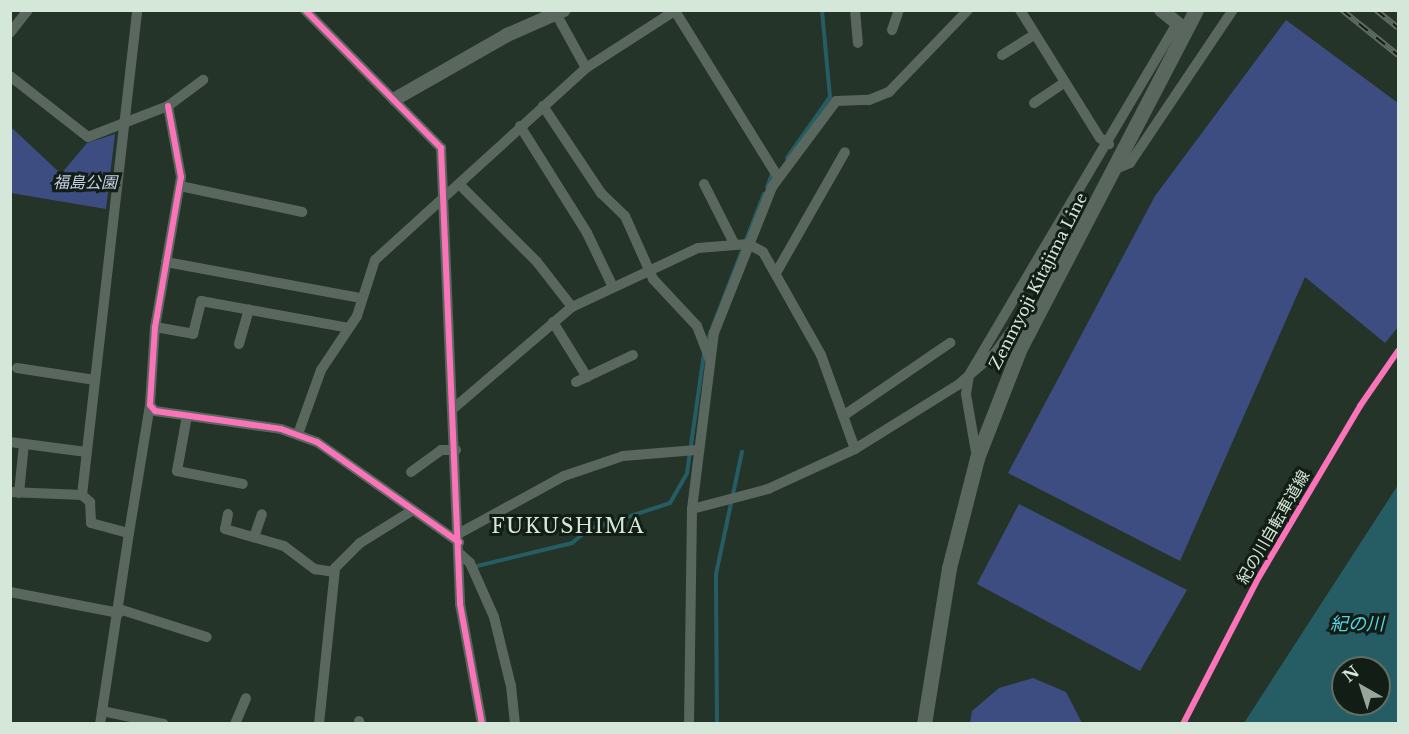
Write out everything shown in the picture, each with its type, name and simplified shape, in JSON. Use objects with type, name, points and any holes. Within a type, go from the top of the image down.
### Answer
[{"type":"main road","name":"Zenmyoji Kitajima Line","points":[[924,723],[949,568],[977,458],[1041,308],[1115,169],[1181,27],[1196,10]]},
{"type":"street","points":[[10,33],[28,10]]},
{"type":"street","points":[[82,495],[137,10]]},
{"type":"street","points":[[305,10],[441,148],[456,450],[460,604],[482,723]]},
{"type":"street","points":[[855,10],[858,43]]},
{"type":"street","points":[[892,30],[899,10]]},
{"type":"street","points":[[689,723],[693,450],[706,353],[741,244],[778,177],[836,101],[869,100],[889,92],[968,10]]},
{"type":"street","points":[[1020,10],[1100,138],[1109,144]]},
{"type":"street","points":[[977,458],[966,394],[969,375],[1181,27],[1161,10]]},
{"type":"street","points":[[1115,169],[1130,164],[1233,10]]},
{"type":"street","points":[[395,99],[507,34],[557,11],[586,69]]},
{"type":"street","points":[[298,434],[321,370],[349,328],[375,260],[444,199],[520,126],[586,69],[676,11],[778,177]]},
{"type":"street","points":[[1002,55],[1035,34]]},
{"type":"street","points":[[10,76],[88,137],[168,106],[203,80]]},
{"type":"street","points":[[1034,103],[1065,82]]},
{"type":"street","points":[[100,723],[150,405],[155,327],[180,186],[168,106]]},
{"type":"street","points":[[543,106],[601,193],[625,216],[649,271],[697,326],[706,353]]},
{"type":"street","points":[[520,126],[587,233],[612,285]]},
{"type":"street","points":[[776,273],[845,152]]},
{"type":"street","points":[[459,184],[537,262],[572,307]]},
{"type":"street","points":[[704,184],[741,244]]},
{"type":"street","points":[[180,186],[302,212]]},
{"type":"street","points":[[454,408],[572,307],[612,285],[698,248],[741,244],[763,252],[776,273],[821,355],[855,449]]},
{"type":"street","points":[[166,262],[360,298]]},
{"type":"street","points":[[155,327],[193,334],[201,301],[349,328]]},
{"type":"street","points":[[692,508],[731,500],[800,476],[855,449],[969,375],[995,353],[1018,321],[1041,308]]},
{"type":"street","points":[[240,344],[249,309]]},
{"type":"street","points":[[553,322],[587,377]]},
{"type":"street","points":[[843,416],[950,343]]},
{"type":"street","points":[[576,382],[633,355]]},
{"type":"street","points":[[17,368],[95,380]]},
{"type":"street","points":[[150,405],[155,411],[298,434],[317,442],[459,543],[472,566],[494,617],[511,686],[515,723]]},
{"type":"street","points":[[187,416],[177,471],[243,484]]},
{"type":"street","points":[[10,442],[87,452]]},
{"type":"street","points":[[24,444],[15,492],[82,495],[90,502],[90,523],[129,533]]},
{"type":"street","points":[[411,472],[441,450],[456,450]]},
{"type":"street","points":[[459,543],[564,476],[623,456],[693,450]]},
{"type":"street","points":[[319,723],[334,572],[351,549],[413,510]]},
{"type":"street","points":[[228,514],[225,529],[285,546],[315,569],[334,572]]},
{"type":"street","points":[[254,537],[262,514]]},
{"type":"street","points":[[10,592],[119,611],[207,637]]},
{"type":"street","points":[[235,723],[246,698]]},
{"type":"street","points":[[102,711],[164,723]]},
{"type":"green space","points":[[1286,20],[1398,103],[1398,327],[1385,343],[1305,277],[1180,561],[1008,473],[1155,196]]},
{"type":"green space","name":"福島公園","points":[[11,127],[61,174],[87,143],[115,134],[106,209],[11,193]]},
{"type":"green space","points":[[1019,504],[1187,590],[1140,671],[977,584]]},
{"type":"green space","points":[[1033,678],[1066,692],[1082,723],[970,723],[972,711],[999,688]]},
{"type":"water","name":"紀の川","points":[[1398,485],[1398,723],[1244,723]]},
{"type":"waterway","points":[[787,158],[830,97],[822,10]]},
{"type":"waterway","points":[[767,187],[772,174]]},
{"type":"waterway","points":[[706,344],[764,194]]},
{"type":"waterway","points":[[473,567],[572,543],[588,530],[670,503],[687,473],[704,354]]},
{"type":"waterway","points":[[717,724],[716,574],[742,452]]},
{"type":"railway","points":[[1342,10],[1398,55]]},
{"type":"railway","points":[[1376,10],[1398,28]]},
{"type":"cycle path","points":[[305,10],[441,148],[460,604],[482,724]]},
{"type":"cycle path","points":[[168,106],[181,177],[155,327],[150,405],[155,411],[281,429],[317,442],[459,542]]},
{"type":"cycle path","name":"紀の川自転車道線","points":[[1183,724],[1259,577],[1360,406],[1398,351]]},
{"type":"district","name":"FUKUSHIMA","points":[[568,526]]}]
